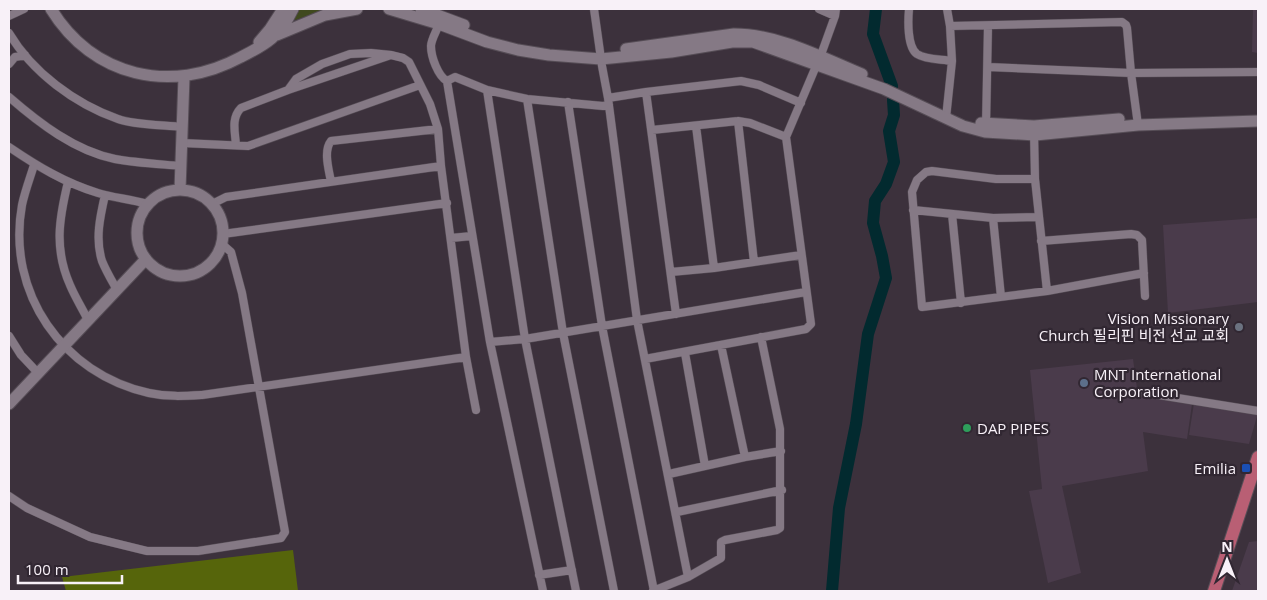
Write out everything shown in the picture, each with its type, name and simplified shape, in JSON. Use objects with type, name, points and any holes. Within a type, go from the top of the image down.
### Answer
[{"type":"main road","points":[[1214,591],[1257,464]]},
{"type":"street","points":[[9,16],[24,9]]},
{"type":"street","points":[[51,9],[76,40],[96,55],[123,69],[143,76],[162,78],[184,77],[216,69],[252,52],[277,35],[325,15],[357,9]]},
{"type":"street","points":[[252,52],[270,30],[283,9]]},
{"type":"street","points":[[277,35],[293,9]]},
{"type":"street","points":[[389,9],[439,24],[487,42],[549,55],[671,52],[748,41],[764,44],[818,61],[886,87],[946,115],[986,128],[1034,131],[1138,121],[1258,113]]},
{"type":"street","points":[[421,9],[489,35],[600,55]]},
{"type":"street","points":[[594,9],[609,101],[637,320],[677,512],[688,577]]},
{"type":"street","points":[[645,359],[806,329],[811,324],[786,137],[818,61],[835,12],[819,9]]},
{"type":"street","points":[[909,9],[909,35],[914,50],[918,55],[952,61]]},
{"type":"street","points":[[946,115],[952,61],[947,9]]},
{"type":"street","points":[[950,26],[1122,22],[1126,24],[1130,73],[1138,121]]},
{"type":"street","points":[[439,24],[431,48],[438,72],[441,78],[447,81]]},
{"type":"street","points":[[986,128],[988,26]]},
{"type":"street","points":[[9,33],[25,55],[42,73],[79,102],[120,120],[182,128]]},
{"type":"street","points":[[288,90],[296,79],[322,64],[350,54],[371,53],[391,55],[409,62],[430,104],[438,129],[466,357],[476,410]]},
{"type":"street","points":[[9,64],[12,58],[25,55]]},
{"type":"street","points":[[236,145],[234,121],[236,113],[241,108],[391,55]]},
{"type":"street","points":[[988,67],[1130,73],[1258,72]]},
{"type":"street","points":[[180,190],[184,77]]},
{"type":"street","points":[[447,81],[455,77],[487,90],[527,99],[568,102],[609,101],[646,92],[742,81],[759,85],[801,103]]},
{"type":"street","points":[[447,81],[490,342],[542,591]]},
{"type":"street","points":[[182,143],[248,146],[420,85]]},
{"type":"street","points":[[487,90],[525,339],[576,591]]},
{"type":"street","points":[[646,92],[676,314]]},
{"type":"street","points":[[9,96],[29,114],[84,149],[114,158],[181,166]]},
{"type":"street","points":[[527,99],[563,333],[614,591]]},
{"type":"street","points":[[568,102],[602,326],[653,591],[663,590],[721,558],[720,546],[724,540],[780,528],[782,490],[780,429],[761,338]]},
{"type":"street","points":[[652,130],[738,121],[750,123],[786,137]]},
{"type":"street","points":[[738,121],[754,262]]},
{"type":"street","points":[[1138,121],[1258,121]]},
{"type":"street","points":[[696,126],[714,268]]},
{"type":"street","points":[[331,182],[327,152],[330,141],[438,129]]},
{"type":"street","points":[[1034,131],[1035,179],[1046,290]]},
{"type":"street","points":[[9,146],[34,165],[68,182],[105,195],[147,204]]},
{"type":"street","points":[[34,165],[22,206],[20,241],[25,277],[35,305],[50,330],[63,346],[90,369],[115,382],[148,393],[174,396],[202,395],[466,357]]},
{"type":"street","points":[[212,204],[226,197],[442,166]]},
{"type":"street","points":[[1035,179],[996,179],[932,171],[926,172],[917,180],[912,192],[912,210],[922,307],[1046,290],[1144,273]]},
{"type":"street","points":[[68,182],[60,211],[59,250],[70,286],[88,320]]},
{"type":"street","points":[[180,190],[198,193],[212,204],[219,213],[223,239],[216,257],[207,266],[195,273],[182,276],[168,274],[156,268],[146,259],[138,243],[137,226],[147,204],[162,193],[180,190]]},
{"type":"street","points":[[105,195],[98,224],[99,246],[102,261],[117,290]]},
{"type":"street","points":[[223,239],[446,203]]},
{"type":"street","points":[[912,210],[993,218],[1038,217]]},
{"type":"street","points":[[952,214],[960,302]]},
{"type":"street","points":[[993,218],[1000,297]]},
{"type":"street","points":[[1040,241],[1137,235],[1142,240],[1145,296]]},
{"type":"street","points":[[451,238],[472,236]]},
{"type":"street","points":[[9,496],[27,508],[90,537],[147,551],[198,550],[281,538],[284,532],[242,294],[231,252],[223,239]]},
{"type":"street","points":[[671,272],[714,268],[801,255]]},
{"type":"street","points":[[9,402],[146,259]]},
{"type":"street","points":[[490,342],[563,333],[806,292]]},
{"type":"street","points":[[9,336],[21,355],[38,373]]},
{"type":"street","points":[[721,346],[745,457]]},
{"type":"street","points":[[685,353],[705,466]]},
{"type":"street","points":[[1140,392],[1258,411]]},
{"type":"street","points":[[669,474],[781,451]]},
{"type":"street","points":[[677,512],[782,490]]},
{"type":"street","points":[[539,575],[572,570]]},
{"type":"shaded area","points":[[1253,9],[1258,9],[1258,53],[1252,52]]},
{"type":"shaded area","points":[[1258,218],[1258,302],[1168,313],[1163,225]]},
{"type":"shaded area","points":[[1133,359],[1138,396],[1192,404],[1187,439],[1143,432],[1148,471],[1062,486],[1081,573],[1048,583],[1029,491],[1042,489],[1030,370]]},
{"type":"shaded area","points":[[1194,403],[1258,413],[1249,444],[1189,435]]},
{"type":"shaded area","points":[[1258,541],[1258,591],[1232,591],[1249,542]]},
{"type":"green space","points":[[295,9],[328,9],[295,20],[293,16]]},
{"type":"green space","points":[[293,550],[298,591],[66,591],[62,577]]},
{"type":"waterway","points":[[876,9],[873,34],[892,86]]},
{"type":"waterway","points":[[832,591],[839,508],[856,424],[868,334],[886,278],[873,223],[875,201],[886,184],[894,162],[889,131],[894,115],[893,100]]},
{"type":"place","name":"Vision Missionary Church 필리핀 비전 선교 교회","points":[[1239,327]]},
{"type":"place","name":"MNT International Corporation","points":[[1084,383]]},
{"type":"place","name":"DAP PIPES","points":[[967,428]]},
{"type":"place","name":"Emilia","points":[[1246,468]]}]
